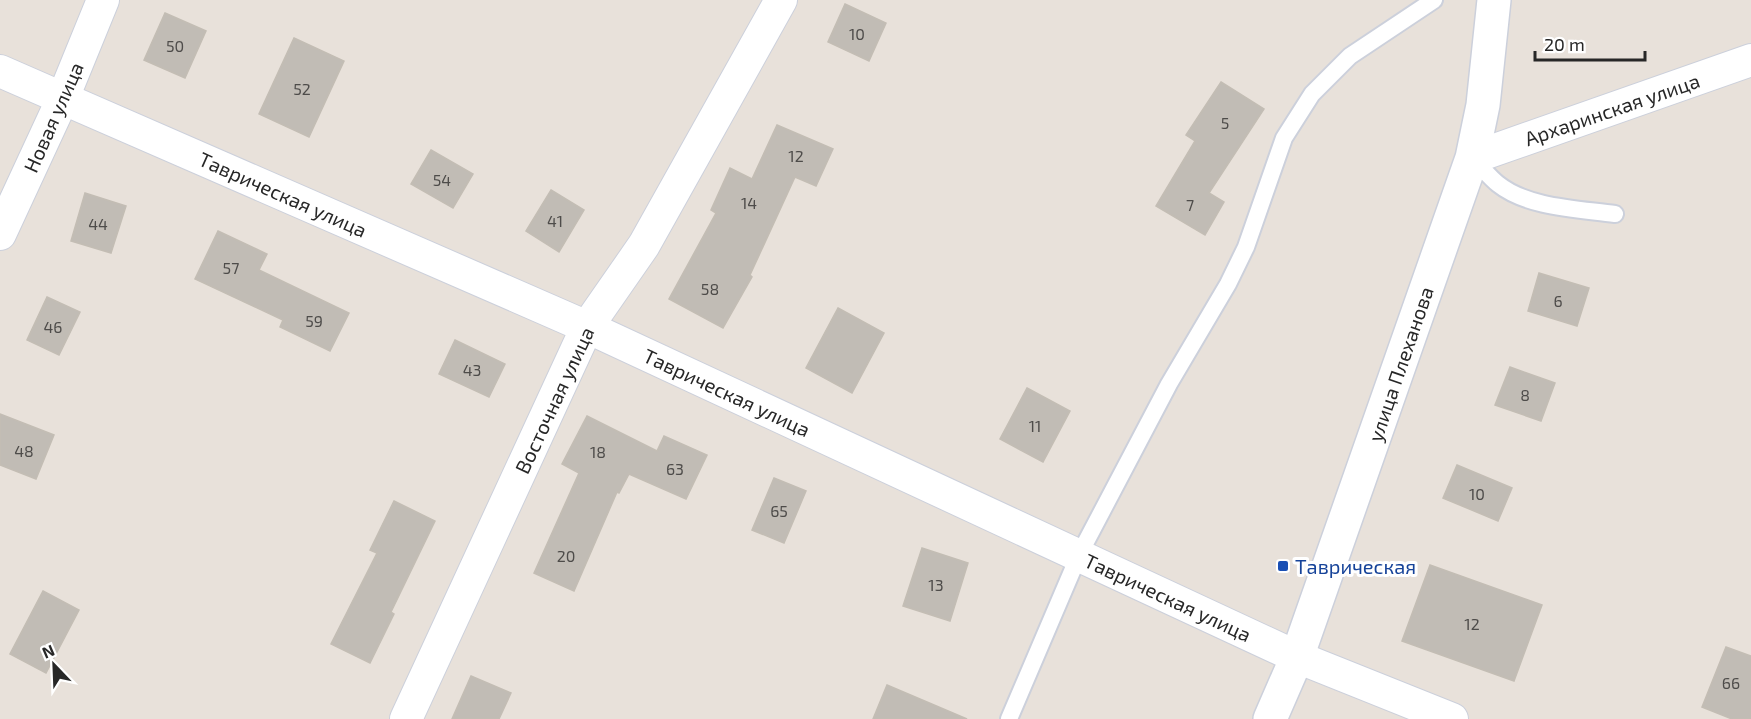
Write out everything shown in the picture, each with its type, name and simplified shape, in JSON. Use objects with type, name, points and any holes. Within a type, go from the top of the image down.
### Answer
[{"type":"main road","name":"улица Плеханова","points":[[1270,719],[1297,657],[1472,158],[1483,105],[1494,0]]},
{"type":"street","name":"Новая улица","points":[[0,234],[63,98],[103,0]]},
{"type":"street","name":"Восточная улица","points":[[406,719],[587,327],[644,245],[781,0]]},
{"type":"street","name":"Архаринская улица","points":[[1472,158],[1751,60]]},
{"type":"street","name":"Таврическая улица","points":[[0,71],[587,327],[1297,657],[1452,719]]},
{"type":"lane","points":[[1009,719],[1079,555],[1169,384],[1228,284],[1246,246],[1289,129],[1312,94],[1350,56],[1434,0]]},
{"type":"lane","points":[[1472,158],[1498,184],[1516,195],[1538,202],[1615,214]]},
{"type":"building","points":[[845,4],[886,23],[869,61],[828,42]]},
{"type":"building","points":[[165,13],[206,31],[185,78],[144,60]]},
{"type":"building","points":[[294,38],[344,61],[309,137],[259,114]]},
{"type":"building","points":[[1221,82],[1264,109],[1209,193],[1224,202],[1205,235],[1156,206],[1195,141],[1186,135]]},
{"type":"building","points":[[777,125],[833,149],[816,186],[795,177],[750,275],[752,277],[723,328],[669,299],[716,213],[711,210],[730,168],[752,179]]},
{"type":"building","points":[[431,150],[473,174],[453,208],[411,184]]},
{"type":"building","points":[[551,190],[584,210],[559,252],[526,231]]},
{"type":"building","points":[[85,193],[126,206],[111,253],[71,241]]},
{"type":"building","points":[[218,231],[267,254],[259,270],[349,313],[330,351],[280,327],[283,320],[195,279]]},
{"type":"building","points":[[1539,273],[1589,288],[1577,326],[1528,311]]},
{"type":"building","points":[[47,297],[80,312],[59,355],[27,340]]},
{"type":"building","points":[[838,308],[884,333],[852,393],[806,368]]},
{"type":"building","points":[[455,340],[505,364],[489,397],[439,374]]},
{"type":"building","points":[[1510,367],[1555,383],[1541,421],[1495,405]]},
{"type":"building","points":[[1027,388],[1070,411],[1043,462],[1000,439]]},
{"type":"building","points":[[0,414],[54,435],[36,479],[0,465]]},
{"type":"building","points":[[587,416],[657,451],[664,436],[707,455],[686,499],[629,474],[619,493],[617,492],[574,591],[534,573],[579,473],[562,464]]},
{"type":"building","points":[[1457,465],[1512,488],[1498,521],[1443,498]]},
{"type":"building","points":[[774,478],[806,491],[784,543],[752,530]]},
{"type":"building","points":[[394,501],[435,521],[391,612],[394,614],[370,663],[331,644],[377,553],[370,550]]},
{"type":"building","points":[[922,548],[968,563],[950,621],[903,606]]},
{"type":"building","points":[[1430,565],[1542,605],[1514,681],[1402,641]]},
{"type":"building","points":[[43,591],[79,610],[46,673],[10,654]]},
{"type":"building","points":[[1726,647],[1751,656],[1751,719],[1732,719],[1702,707]]},
{"type":"building","points":[[471,676],[511,693],[499,719],[452,719]]},
{"type":"building","points":[[887,685],[967,719],[873,719]]},
{"type":"place","name":"Таврическая","points":[[1283,566]]}]
